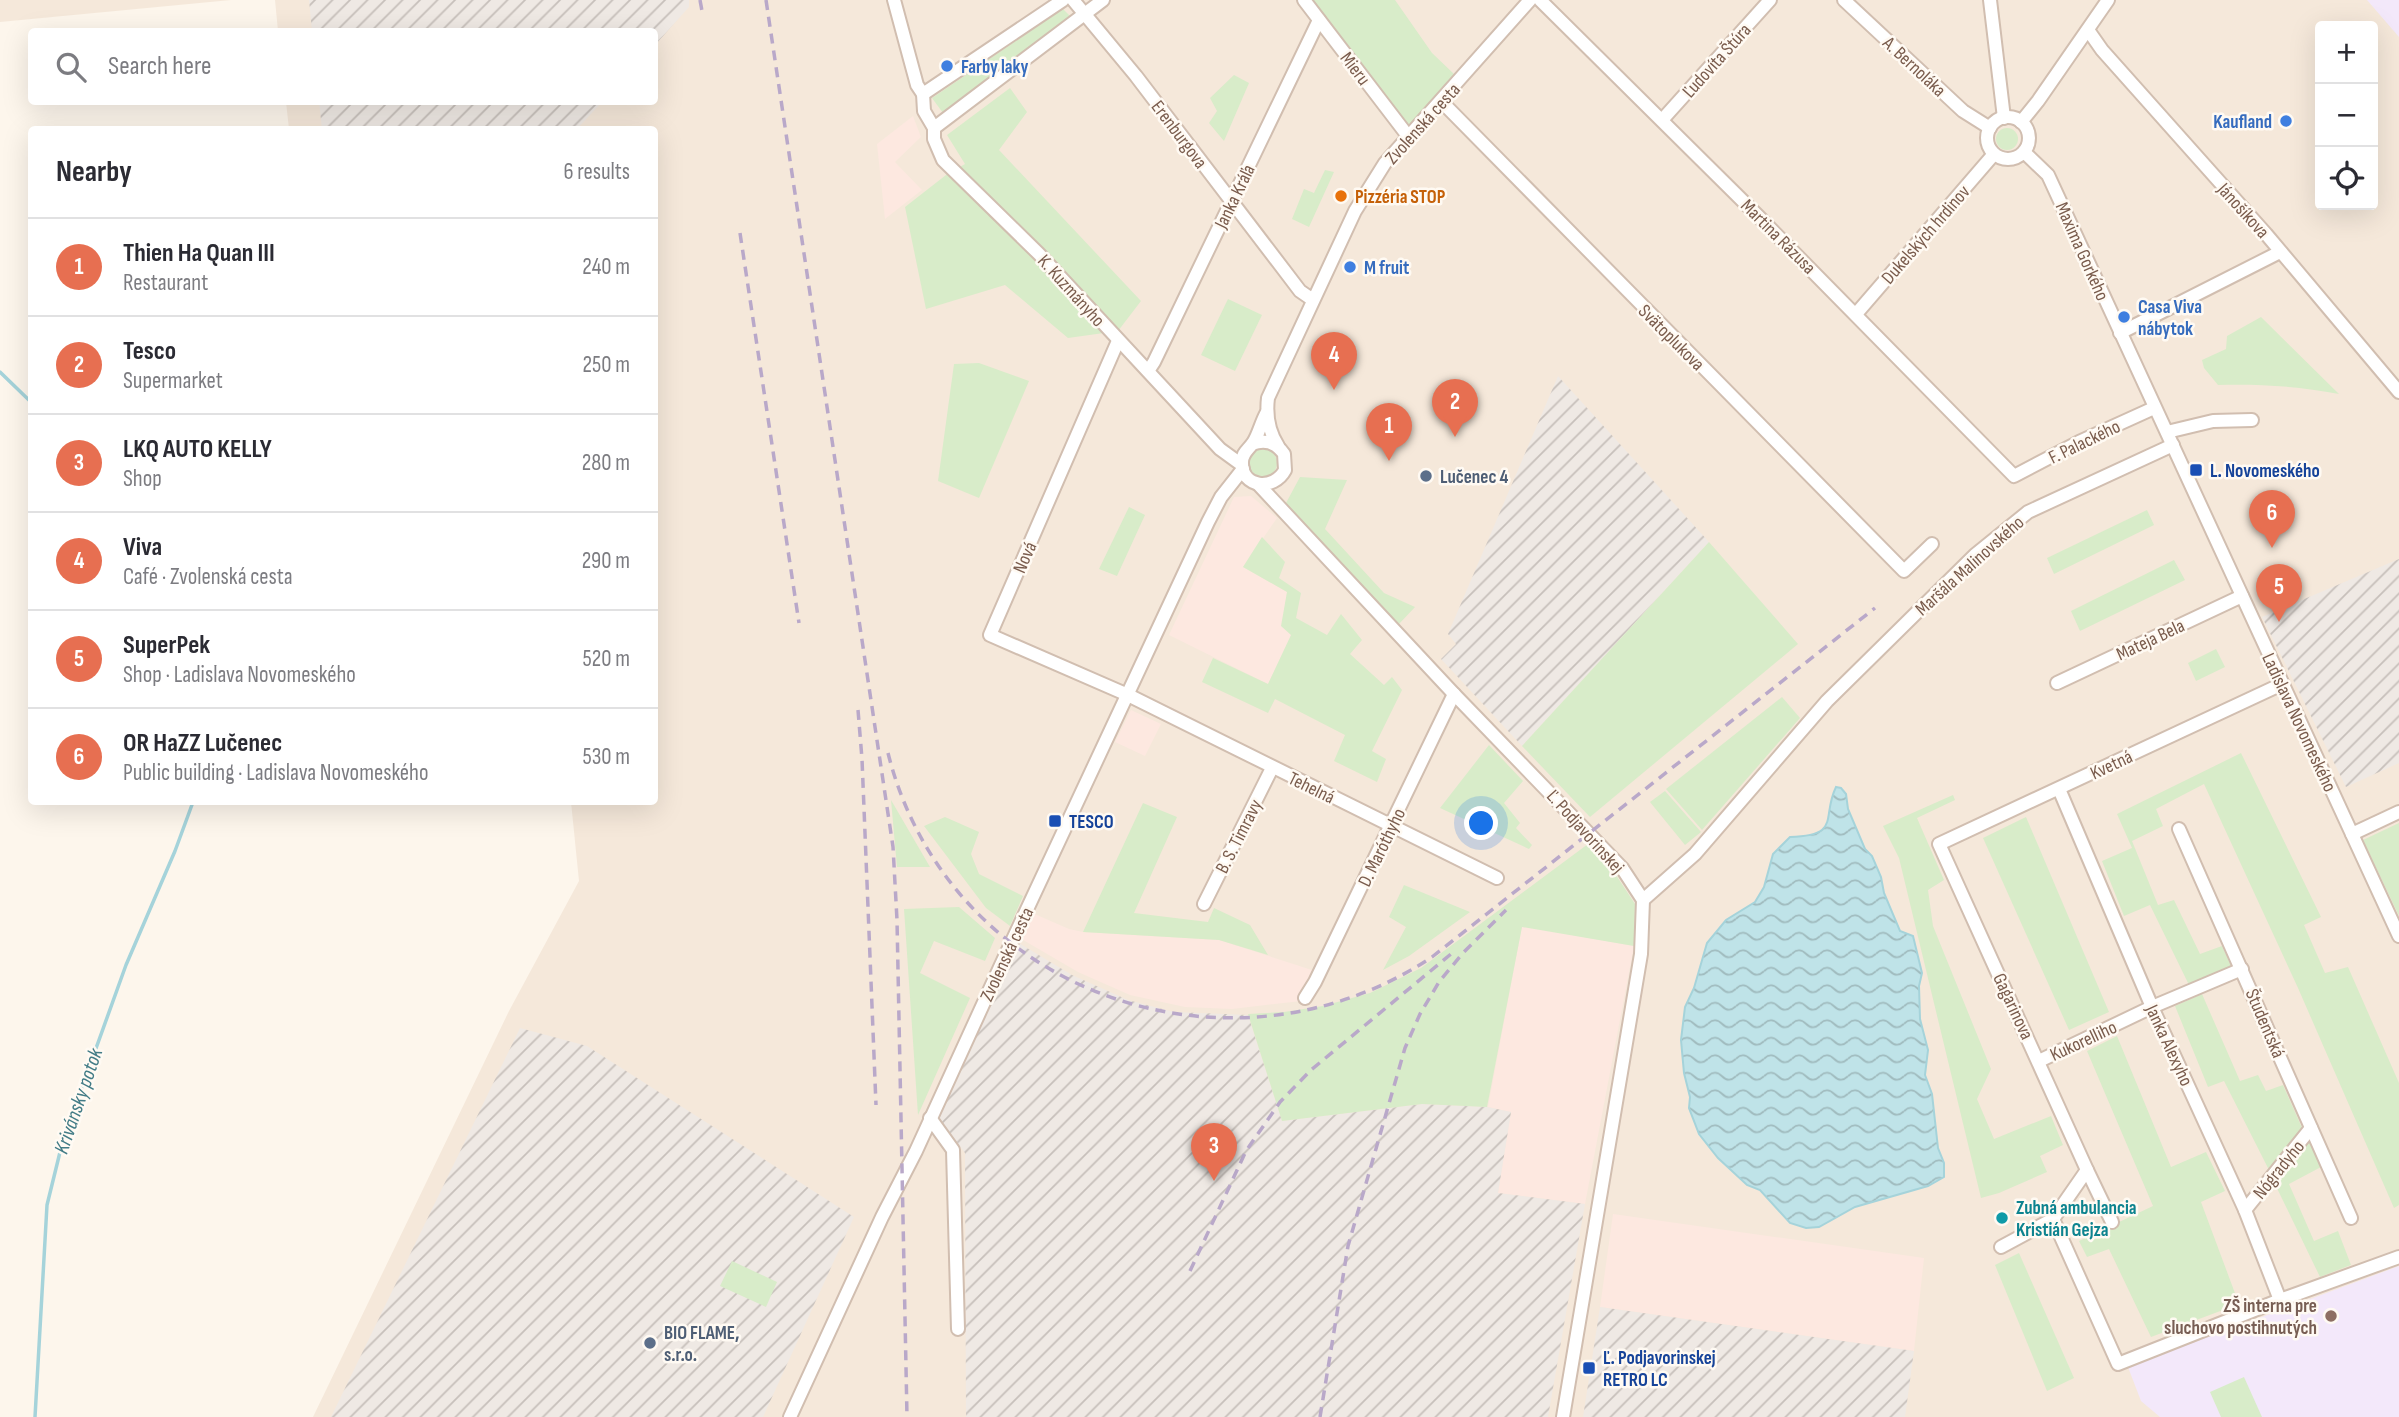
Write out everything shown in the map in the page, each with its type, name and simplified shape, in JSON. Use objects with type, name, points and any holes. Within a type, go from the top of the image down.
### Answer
[{"type":"street","name":"K. Kuzmányho","points":[[894,0],[917,85],[923,94],[923,111],[934,128],[934,139],[943,160],[1039,254],[1220,449],[1242,467]]},
{"type":"street","points":[[923,94],[1063,0]]},
{"type":"street","name":"Erenburgova","points":[[1073,0],[1136,76],[1300,291],[1313,300]]},
{"type":"street","points":[[934,128],[1103,0]]},
{"type":"street","name":"Mieru","points":[[1304,0],[1408,136]]},
{"type":"street","name":"Zvolenská cesta","points":[[790,1417],[1208,522],[1224,492],[1242,467],[1266,412],[1268,398],[1370,184],[1408,136],[1530,0]]},
{"type":"street","name":"Martina Rázusa","points":[[1540,0],[1856,314],[2014,476]]},
{"type":"street","name":"Ľudovíta Štúra","points":[[1662,120],[1770,0]]},
{"type":"street","name":"A. Bernoláka","points":[[1844,0],[1963,111],[1990,128]]},
{"type":"street","points":[[1990,0],[2004,118]]},
{"type":"street","points":[[2021,122],[2108,0]]},
{"type":"street","name":"Janka Kráľa","points":[[1148,371],[1319,20]]},
{"type":"street","name":"Jánošíkova","points":[[2088,30],[2102,50],[2399,392]]},
{"type":"street","name":"Svätoplukova","points":[[1441,101],[1904,571],[1932,544]]},
{"type":"street","points":[[2004,118],[2021,122],[2029,136],[2024,152],[2009,159],[1994,154],[1987,142],[1990,128],[1996,121],[2004,118]]},
{"type":"street","name":"Maxima Gorkého","points":[[2024,152],[2048,175],[2167,432]]},
{"type":"street","name":"Dukelských hrdinov","points":[[1856,314],[1994,154]]},
{"type":"street","points":[[2120,333],[2280,252]]},
{"type":"street","name":"Nová","points":[[1118,341],[990,635],[1128,695]]},
{"type":"street","name":"F. Palackého","points":[[2014,476],[2079,442],[2154,408]]},
{"type":"street","points":[[1266,412],[1273,439],[1284,454],[1286,465],[1278,480],[1280,509]]},
{"type":"street","points":[[2167,432],[2213,421],[2252,420]]},
{"type":"street","name":"Ladislava Novomeského","points":[[2167,432],[2399,936]]},
{"type":"street","points":[[1278,446],[1265,441],[1249,447],[1220,449],[1229,470],[1224,492],[1278,480]]},
{"type":"street","name":"Maršála Malinovského","points":[[1643,901],[1695,854],[1827,701],[1952,577],[2014,521],[2053,499],[2173,445]]},
{"type":"street","points":[[1242,467],[1255,483]]},
{"type":"street","name":"Ľ. Podjavorinskej","points":[[1255,483],[1610,854],[1643,901]]},
{"type":"street","name":"Mateja Bela","points":[[2057,683],[2242,596]]},
{"type":"street","name":"Kvetná","points":[[1939,844],[2283,684]]},
{"type":"street","name":"D. Maróthyho","points":[[1304,998],[1315,982],[1454,694]]},
{"type":"street","name":"Tehelná","points":[[1128,695],[1497,878]]},
{"type":"street","name":"B. S. Timravy","points":[[1204,904],[1272,768]]},
{"type":"street","name":"Janka Alexyho","points":[[2059,789],[2152,1007],[2245,1210],[2280,1300]]},
{"type":"street","points":[[2351,834],[2399,812]]},
{"type":"street","name":"Študentská","points":[[2179,829],[2351,1218]]},
{"type":"street","name":"Gagarinova","points":[[1939,844],[2112,1222]]},
{"type":"street","points":[[1563,1417],[1641,954],[1643,901]]},
{"type":"street","name":"Kukorelliho","points":[[2039,1061],[2152,1007],[2242,969]]},
{"type":"street","points":[[930,1118],[953,1150],[958,1329]]},
{"type":"street","name":"Nógradyho","points":[[2245,1210],[2311,1128]]},
{"type":"street","points":[[2001,1247],[2053,1219],[2087,1170]]},
{"type":"street","points":[[2053,1219],[2118,1364],[2280,1300],[2399,1257]]},
{"type":"shaded area","points":[[0,0],[231,0],[0,22]]},
{"type":"shaded area","points":[[275,0],[2399,0],[2399,1417],[313,1417],[509,1011],[579,881],[571,805],[658,805],[658,126],[289,126],[286,105],[658,105],[658,28],[278,28]]},
{"type":"shaded area","points":[[309,0],[689,0],[689,7],[658,42],[658,28],[312,28]]},
{"type":"shaded area","points":[[2367,0],[2399,0],[2399,37]]},
{"type":"shaded area","points":[[319,105],[599,105],[580,126],[322,126]]},
{"type":"shaded area","points":[[913,116],[921,137],[895,162],[922,190],[885,219],[877,144]]},
{"type":"shaded area","points":[[1558,376],[1709,542],[1522,746],[1441,659],[1456,644],[1448,634]]},
{"type":"shaded area","points":[[1251,496],[1277,518],[1243,567],[1287,592],[1282,626],[1292,634],[1268,684],[1169,635],[1234,497]]},
{"type":"shaded area","points":[[2399,559],[2399,763],[2346,787],[2262,617]]},
{"type":"shaded area","points":[[1131,710],[1161,724],[1145,756],[1115,742]]},
{"type":"shaded area","points":[[1030,912],[1069,929],[1083,932],[1219,940],[1315,971],[1301,1001],[1232,1009],[1185,1007],[1130,995],[1078,972],[1018,937]]},
{"type":"shaded area","points":[[1522,926],[1634,946],[1585,1204],[1498,1193],[1511,1112],[1488,1107]]},
{"type":"shaded area","points":[[1017,942],[1072,975],[1128,1000],[1174,1012],[1248,1015],[1282,1121],[1422,1104],[1487,1107],[1511,1112],[1498,1193],[1585,1204],[1548,1417],[966,1417],[965,1153],[936,1114]]},
{"type":"shaded area","points":[[520,1028],[587,1046],[854,1217],[763,1417],[331,1417]]},
{"type":"shaded area","points":[[1613,1214],[1924,1258],[1914,1351],[1600,1307]]},
{"type":"shaded area","name":"ZŠ interna pre sluchovo postihnutých","points":[[2399,1266],[2399,1417],[2160,1417],[2141,1401],[2128,1367]]},
{"type":"shaded area","points":[[1600,1307],[1914,1351],[1905,1417],[1583,1417]]},
{"type":"green space","points":[[1309,0],[1395,0],[1432,53],[1455,75],[1403,132]]},
{"type":"green space","points":[[1063,9],[1071,17],[943,113],[932,98]]},
{"type":"green space","points":[[1234,75],[1249,83],[1224,141],[1209,123],[1217,111],[1210,98]]},
{"type":"green space","points":[[1010,88],[1027,112],[999,150],[1141,301],[1118,331],[1068,338],[1005,285],[926,309],[905,207],[946,175],[965,164],[947,135]]},
{"type":"green space","points":[[2003,128],[2011,128],[2018,135],[2018,143],[2011,150],[2003,150],[1996,143],[1996,135]]},
{"type":"green space","points":[[1325,170],[1334,172],[1309,227],[1292,219],[1304,189],[1314,193]]},
{"type":"green space","points":[[1228,299],[1262,315],[1235,371],[1201,355]]},
{"type":"green space","points":[[2261,317],[2339,394],[2279,386],[2218,385],[2204,368],[2202,360],[2226,349],[2227,336]]},
{"type":"green space","points":[[979,363],[1029,381],[979,498],[938,481],[954,364]]},
{"type":"green space","points":[[1263,449],[1273,453],[1277,463],[1273,473],[1263,477],[1253,473],[1249,463],[1253,453]]},
{"type":"green space","points":[[1300,477],[1347,480],[1325,529],[1384,593],[1415,607],[1398,625],[1300,523],[1286,503]]},
{"type":"green space","points":[[1129,507],[1145,515],[1117,576],[1099,569]]},
{"type":"green space","points":[[2147,510],[2154,525],[2054,574],[2047,558]]},
{"type":"green space","points":[[1262,537],[1285,562],[1279,578],[1301,593],[1296,618],[1327,635],[1341,614],[1362,640],[1350,654],[1384,685],[1392,677],[1402,690],[1372,751],[1386,759],[1377,782],[1334,761],[1345,735],[1275,699],[1268,713],[1202,682],[1213,658],[1268,684],[1291,635],[1281,626],[1287,592],[1243,567]]},
{"type":"green space","points":[[1709,542],[1798,644],[1590,817],[1522,746]]},
{"type":"green space","points":[[2174,560],[2185,580],[2080,631],[2071,611]]},
{"type":"green space","points":[[2216,649],[2225,667],[2196,681],[2188,663]]},
{"type":"green space","points":[[1782,697],[1800,718],[1702,830],[1666,789]]},
{"type":"green space","points":[[1489,745],[1523,781],[1504,803],[1520,823],[1516,828],[1532,845],[1529,849],[1440,808]]},
{"type":"green space","points":[[2241,753],[2321,917],[2304,925],[2325,973],[2348,967],[2399,1083],[2399,1205],[2394,1208],[2298,988],[2204,784],[2156,809],[2163,826],[2132,841],[2158,905],[2174,900],[2200,954],[2222,946],[2232,968],[2189,985],[2150,905],[2124,916],[2102,861],[2132,848],[2117,814]]},
{"type":"green space","points":[[1665,791],[1701,832],[1685,845],[1650,802]]},
{"type":"green space","points":[[1953,795],[1955,800],[1917,818],[1944,880],[1928,890],[1933,926],[1991,1069],[1977,1099],[1994,1139],[2051,1116],[2063,1145],[2040,1156],[2047,1172],[1981,1198],[1899,858],[1883,826]]},
{"type":"green space","points":[[891,800],[930,867],[897,867]]},
{"type":"green space","points":[[1143,803],[1177,817],[1134,913],[1208,922],[1214,908],[1250,925],[1268,955],[1219,940],[1083,932]]},
{"type":"green space","points":[[945,817],[979,832],[971,854],[979,874],[1023,896],[1010,926],[986,908],[924,826]]},
{"type":"green space","points":[[2026,817],[2109,1012],[2069,1030],[1983,838]]},
{"type":"green space","points":[[2399,823],[2399,916],[2363,840]]},
{"type":"green space","points":[[1588,844],[1616,875],[1635,904],[1634,946],[1522,927],[1487,1107],[1422,1104],[1282,1121],[1248,1014],[1323,1006],[1370,993],[1421,968]]},
{"type":"green space","points":[[1404,885],[1470,912],[1409,956],[1383,970],[1406,927],[1389,917]]},
{"type":"green space","points":[[959,907],[995,938],[985,961],[934,941],[920,973],[970,998],[918,1115],[904,909]]},
{"type":"green space","points":[[2202,994],[2240,1081],[2258,1075],[2266,1091],[2283,1085],[2303,1130],[2270,1172],[2224,1081],[2208,1087],[2175,1006]]},
{"type":"green space","points":[[2117,1036],[2171,1167],[2206,1152],[2225,1191],[2201,1202],[2239,1304],[2151,1337],[2109,1249],[2087,1257],[2079,1241],[2153,1206],[2087,1051]]},
{"type":"green space","points":[[2310,1137],[2321,1167],[2289,1184],[2314,1241],[2338,1231],[2351,1265],[2320,1277],[2273,1180]]},
{"type":"green space","points":[[2019,1253],[2074,1378],[2047,1391],[1995,1265]]},
{"type":"green space","points":[[732,1261],[777,1282],[766,1307],[720,1286]]},
{"type":"green space","points":[[2244,1377],[2262,1417],[2221,1417],[2210,1392]]},
{"type":"water","points":[[1836,787],[1846,794],[1848,809],[1865,849],[1872,856],[1881,877],[1884,893],[1900,931],[1913,936],[1922,973],[1919,986],[1920,1019],[1928,1050],[1925,1075],[1932,1094],[1944,1177],[1928,1186],[1855,1207],[1819,1227],[1806,1228],[1790,1223],[1760,1190],[1747,1185],[1718,1158],[1699,1134],[1689,1108],[1690,1097],[1684,1073],[1681,1040],[1685,1007],[1694,988],[1707,943],[1726,920],[1755,902],[1764,887],[1773,854],[1790,837],[1817,833],[1823,828],[1827,823]]},
{"type":"waterway","name":"Krivánsky potok","points":[[0,372],[28,399]]},
{"type":"waterway","name":"Krivánsky potok","points":[[35,1417],[47,1205],[63,1140],[126,965],[192,805]]},
{"type":"railway","points":[[700,0],[702,11]]},
{"type":"railway","points":[[766,0],[893,847],[897,920],[907,1417]]},
{"type":"railway","points":[[740,233],[799,623]]},
{"type":"railway","points":[[888,753],[920,836],[970,905],[1033,959],[1106,996],[1186,1015],[1270,1016],[1353,997],[1432,957],[1875,608]]},
{"type":"railway","points":[[858,710],[876,1105]]},
{"type":"railway","points":[[1320,1417],[1348,1246],[1405,1048],[1420,1014],[1439,982],[1462,954],[1506,910]]},
{"type":"railway","points":[[1190,1271],[1246,1151],[1280,1102],[1311,1070],[1451,954]]},
{"type":"place","name":"Farby laky","points":[[947,66]]},
{"type":"place","name":"Kaufland","points":[[2286,121]]},
{"type":"place","name":"Pizzéria STOP","points":[[1341,196]]},
{"type":"place","name":"M fruit","points":[[1350,267]]},
{"type":"place","name":"Casa Viva nábytok","points":[[2124,317]]},
{"type":"place","name":"Viva","points":[[1334,390]]},
{"type":"place","name":"Tesco","points":[[1455,437]]},
{"type":"place","name":"Thien Ha Quan III","points":[[1389,461]]},
{"type":"place","name":"L. Novomeského","points":[[2196,470]]},
{"type":"place","name":"Lučenec 4","points":[[1426,476]]},
{"type":"place","name":"OR HaZZ Lučenec","points":[[2272,548]]},
{"type":"place","name":"SuperPek","points":[[2279,622]]},
{"type":"place","name":"TESCO","points":[[1055,821]]},
{"type":"place","name":"LKQ AUTO KELLY","points":[[1214,1181]]},
{"type":"place","name":"Zubná ambulancia Kristián Gejza","points":[[2002,1218]]},
{"type":"place","name":"ZŠ interna pre sluchovo postihnutých","points":[[2331,1316]]},
{"type":"place","name":"BIO FLAME, s.r.o.","points":[[650,1343]]},
{"type":"place","name":"Ľ. Podjavorinskej RETRO LC","points":[[1589,1368]]}]
